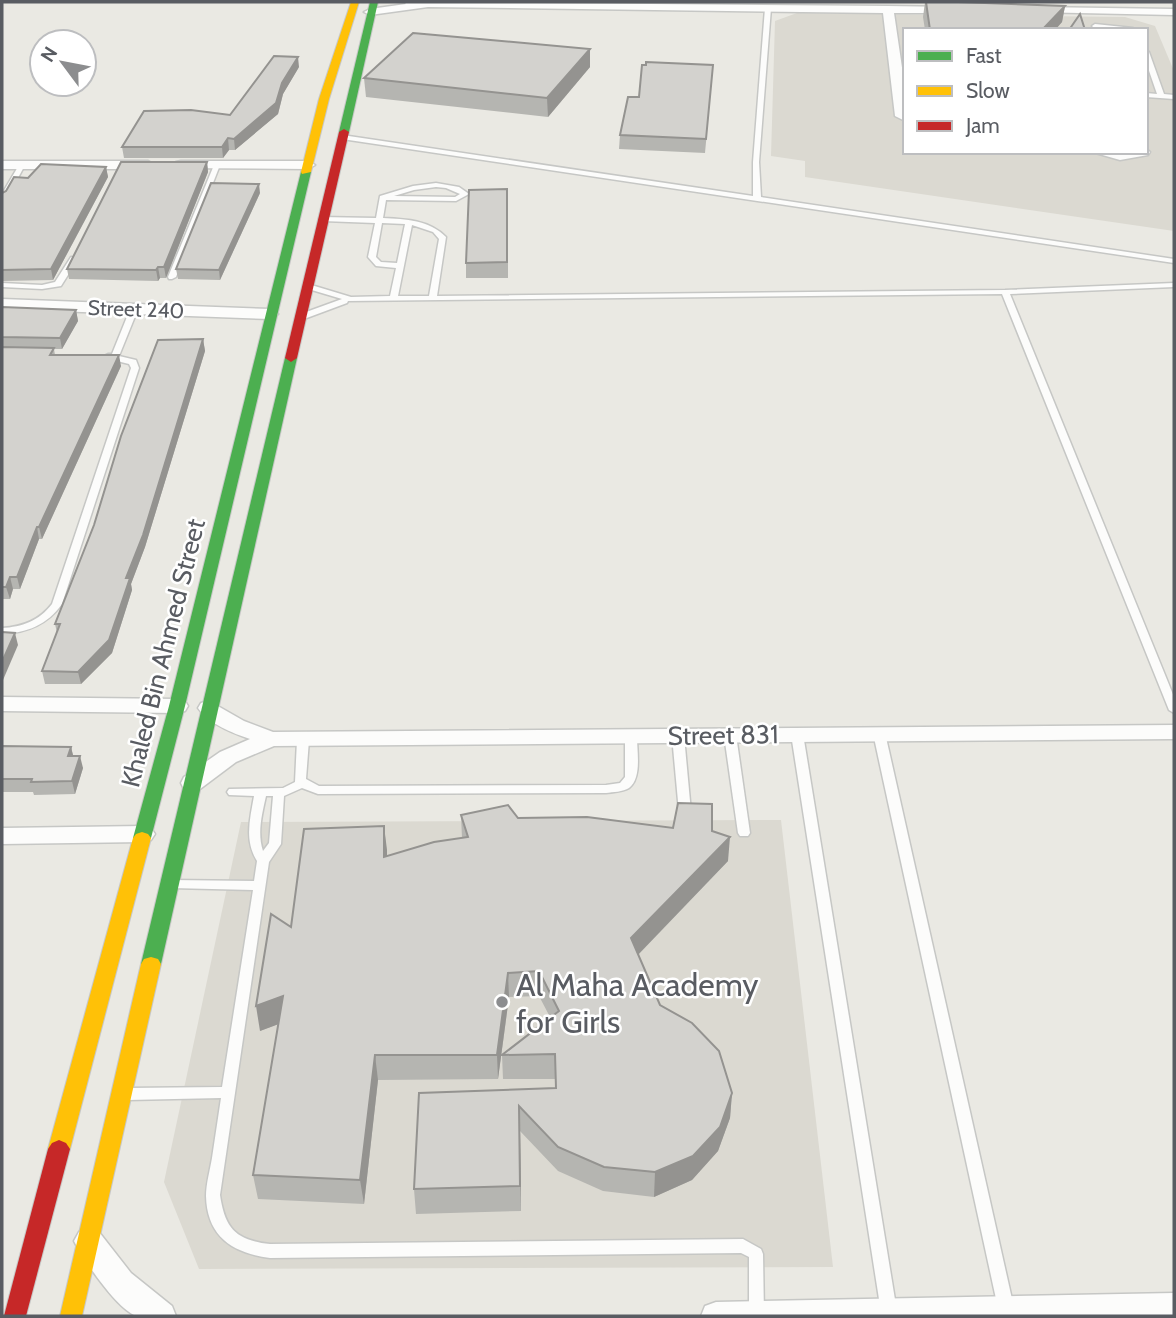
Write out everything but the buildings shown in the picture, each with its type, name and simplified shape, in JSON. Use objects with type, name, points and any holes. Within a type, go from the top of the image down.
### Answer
[{"type":"main road","name":"Khaled Bin Ahmed Street","points":[[15,1316],[177,706],[324,99],[355,2]]},
{"type":"main road","points":[[71,1316],[372,7]]},
{"type":"street","points":[[410,2],[969,10]]},
{"type":"street","points":[[372,7],[439,4]]},
{"type":"street","points":[[888,9],[903,116]]},
{"type":"street","points":[[1023,10],[1174,12]]},
{"type":"street","points":[[1090,10],[1095,28]]},
{"type":"street","points":[[1109,154],[1131,154]]},
{"type":"street","points":[[2,164],[117,171],[217,165],[308,165]]},
{"type":"street","name":"Street 240","points":[[2,304],[270,314]]},
{"type":"street","points":[[2,704],[177,706]]},
{"type":"street","name":"Street 831","points":[[209,708],[236,726],[271,739],[303,740],[1174,732]]},
{"type":"street","name":"Street 831","points":[[192,783],[228,757],[271,739]]},
{"type":"street","points":[[2,836],[143,834]]},
{"type":"street","points":[[88,1240],[123,1287],[161,1316]]},
{"type":"street","points":[[716,1316],[969,1314],[1174,1307]]},
{"type":"lane","points":[[757,199],[756,162],[768,8]]},
{"type":"lane","points":[[1148,58],[1161,96]]},
{"type":"lane","points":[[1148,95],[1174,97]]},
{"type":"lane","points":[[342,137],[1174,261]]},
{"type":"lane","points":[[2,200],[22,164]]},
{"type":"lane","points":[[172,277],[217,165]]},
{"type":"lane","points":[[426,186],[460,189],[465,194],[456,199],[383,198],[409,188],[426,186]]},
{"type":"lane","points":[[383,198],[374,261],[399,266]]},
{"type":"lane","points":[[323,219],[409,222],[439,231],[443,239],[433,298]]},
{"type":"lane","points":[[393,299],[409,222]]},
{"type":"lane","points":[[2,285],[43,287],[58,284],[78,250]]},
{"type":"lane","points":[[300,317],[332,303],[351,299],[1005,292],[1174,285]]},
{"type":"lane","points":[[308,286],[351,299]]},
{"type":"lane","points":[[1005,292],[1174,710]]},
{"type":"lane","points":[[115,356],[134,309]]},
{"type":"lane","points":[[2,631],[33,625],[52,612],[57,604],[135,368],[133,362],[101,355]]},
{"type":"lane","points":[[879,733],[1006,1311]]},
{"type":"lane","points":[[797,734],[889,1314]]},
{"type":"lane","points":[[730,735],[744,833]]},
{"type":"lane","points":[[678,736],[685,812]]},
{"type":"lane","points":[[303,740],[299,772],[302,783],[317,790],[615,789],[624,786],[631,778],[631,737]]},
{"type":"lane","points":[[233,792],[279,792],[302,783]]},
{"type":"lane","points":[[261,792],[254,838],[256,850],[263,861]]},
{"type":"lane","points":[[279,792],[275,844],[263,861],[213,1195],[218,1223],[226,1235],[253,1250],[270,1251],[743,1246],[754,1250],[757,1258],[757,1316]]},
{"type":"lane","points":[[169,884],[260,886]]},
{"type":"lane","points":[[122,1094],[228,1092]]},
{"type":"shaded area","points":[[797,13],[1125,17],[1155,26],[1174,71],[1174,231],[805,177],[805,161],[771,156],[775,21]]},
{"type":"shaded area","name":"Al Maha Academy for Girls","points":[[781,820],[833,1267],[199,1269],[164,1182],[241,822]]},
{"type":"traffic: fast","points":[[344,132],[374,2]]},
{"type":"traffic: fast","points":[[142,838],[177,706],[306,172]]},
{"type":"traffic: fast","points":[[151,964],[291,358]]},
{"type":"traffic: slow","points":[[306,172],[324,99],[355,2]]},
{"type":"traffic: slow","points":[[59,1149],[142,838]]},
{"type":"traffic: slow","points":[[71,1316],[151,964]]},
{"type":"traffic: jam","points":[[291,358],[344,132]]},
{"type":"traffic: jam","points":[[15,1316],[59,1149]]},
{"type":"place","name":"Al Maha Academy for Girls","points":[[502,1002]]}]
